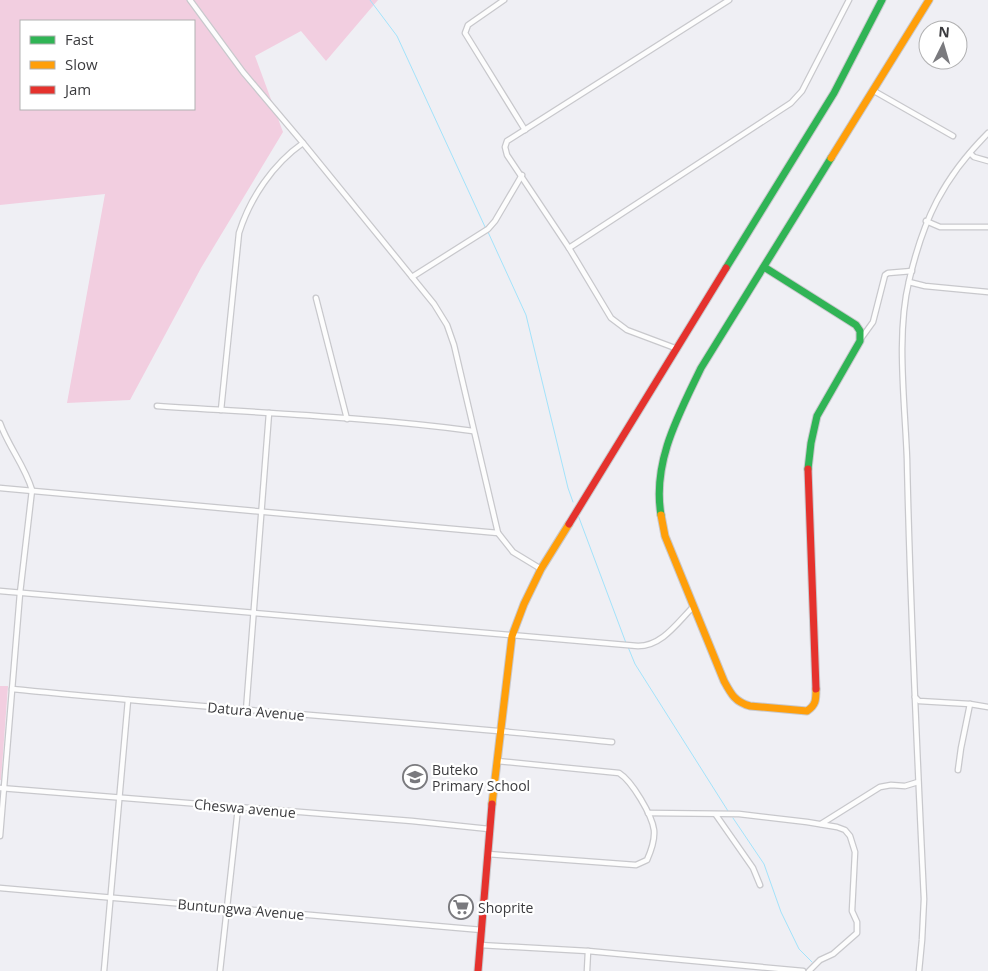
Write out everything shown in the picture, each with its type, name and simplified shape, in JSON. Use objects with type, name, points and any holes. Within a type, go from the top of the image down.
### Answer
[{"type":"street","points":[[190,0],[243,72],[434,304],[447,325],[454,345],[498,533],[513,552],[541,569]]},
{"type":"street","points":[[504,0],[468,25],[465,33],[524,130]]},
{"type":"street","points":[[676,348],[627,330],[617,324],[603,307],[569,248],[507,155],[505,147],[507,141],[729,0]]},
{"type":"street","points":[[569,248],[792,103],[802,91],[848,0]]},
{"type":"street","points":[[478,971],[500,730],[512,636],[524,604],[541,569],[834,93],[882,0]]},
{"type":"street","points":[[912,271],[888,273],[885,275],[873,322],[817,416],[811,443],[808,473],[816,700],[807,711],[755,706],[737,701],[724,681],[665,536],[660,484],[664,451],[672,428],[701,368],[929,0]]},
{"type":"street","points":[[874,91],[953,136]]},
{"type":"street","points":[[919,971],[924,899],[915,697],[904,348],[905,307],[917,249],[926,221],[943,189],[970,153],[988,133]]},
{"type":"street","points":[[221,410],[239,233],[245,215],[272,172],[292,151],[303,143]]},
{"type":"street","points":[[970,153],[974,157],[988,161]]},
{"type":"street","points":[[412,277],[488,229],[522,175]]},
{"type":"street","points":[[926,221],[940,227],[988,227]]},
{"type":"street","points":[[764,267],[856,325],[860,331],[860,341]]},
{"type":"street","points":[[909,282],[925,286],[988,292]]},
{"type":"street","points":[[316,298],[347,418]]},
{"type":"street","points":[[157,406],[347,418],[473,431]]},
{"type":"street","points":[[246,710],[268,413]]},
{"type":"street","points":[[0,423],[32,490],[20,593],[2,788],[0,836]]},
{"type":"street","points":[[0,488],[498,533]]},
{"type":"street","points":[[0,591],[628,646],[647,646],[655,643],[665,636],[693,607]]},
{"type":"street","name":"Datura Avenue","points":[[12,689],[500,730],[612,742]]},
{"type":"street","points":[[915,697],[919,701],[988,707]]},
{"type":"street","points":[[104,971],[128,700]]},
{"type":"street","points":[[958,770],[970,704]]},
{"type":"street","points":[[488,854],[626,864],[642,863],[647,860],[653,842],[653,828],[648,813],[630,784],[619,773],[497,761]]},
{"type":"street","points":[[821,824],[880,787],[891,785],[905,786],[918,782]]},
{"type":"street","name":"Cheswa avenue","points":[[2,788],[490,829]]},
{"type":"street","points":[[220,971],[238,808]]},
{"type":"street","points":[[648,813],[749,815],[821,824],[845,830],[852,840],[855,857],[852,911],[858,926],[857,933],[833,954],[820,960],[809,971]]},
{"type":"street","points":[[716,814],[753,868],[760,885]]},
{"type":"street","name":"Buntungwa Avenue","points":[[0,888],[482,930]]},
{"type":"street","points":[[480,945],[588,951],[764,970],[803,971]]},
{"type":"street","points":[[587,971],[588,951]]},
{"type":"shaded area","points":[[0,0],[378,0],[326,61],[301,31],[255,56],[283,132],[201,268],[130,400],[67,403],[105,194],[0,205]]},
{"type":"shaded area","points":[[0,686],[8,686],[1,780],[0,780]]},
{"type":"waterway","points":[[370,0],[397,36],[486,229]]},
{"type":"waterway","points":[[488,232],[526,315],[573,502]]},
{"type":"waterway","points":[[578,515],[626,643]]},
{"type":"waterway","points":[[628,647],[635,664],[728,811]]},
{"type":"waterway","points":[[733,818],[764,864],[781,912],[799,949],[812,962]]},
{"type":"traffic: fast","points":[[726,268],[834,93],[882,0]]},
{"type":"traffic: fast","points":[[661,515],[660,476],[669,439],[684,403],[701,368],[831,158]]},
{"type":"traffic: fast","points":[[764,267],[856,325],[860,331],[860,341],[817,416],[808,469]]},
{"type":"traffic: slow","points":[[831,158],[929,0]]},
{"type":"traffic: slow","points":[[661,515],[665,536],[724,681],[734,697],[750,706],[807,711],[815,702],[816,689]]},
{"type":"traffic: slow","points":[[492,804],[512,636],[524,604],[541,569],[569,524]]},
{"type":"traffic: jam","points":[[569,524],[726,268]]},
{"type":"traffic: jam","points":[[808,469],[816,689]]},
{"type":"traffic: jam","points":[[478,971],[492,804]]},
{"type":"place","name":"Buteko Primary School","points":[[415,777]]},
{"type":"place","name":"Shoprite","points":[[461,907]]}]
